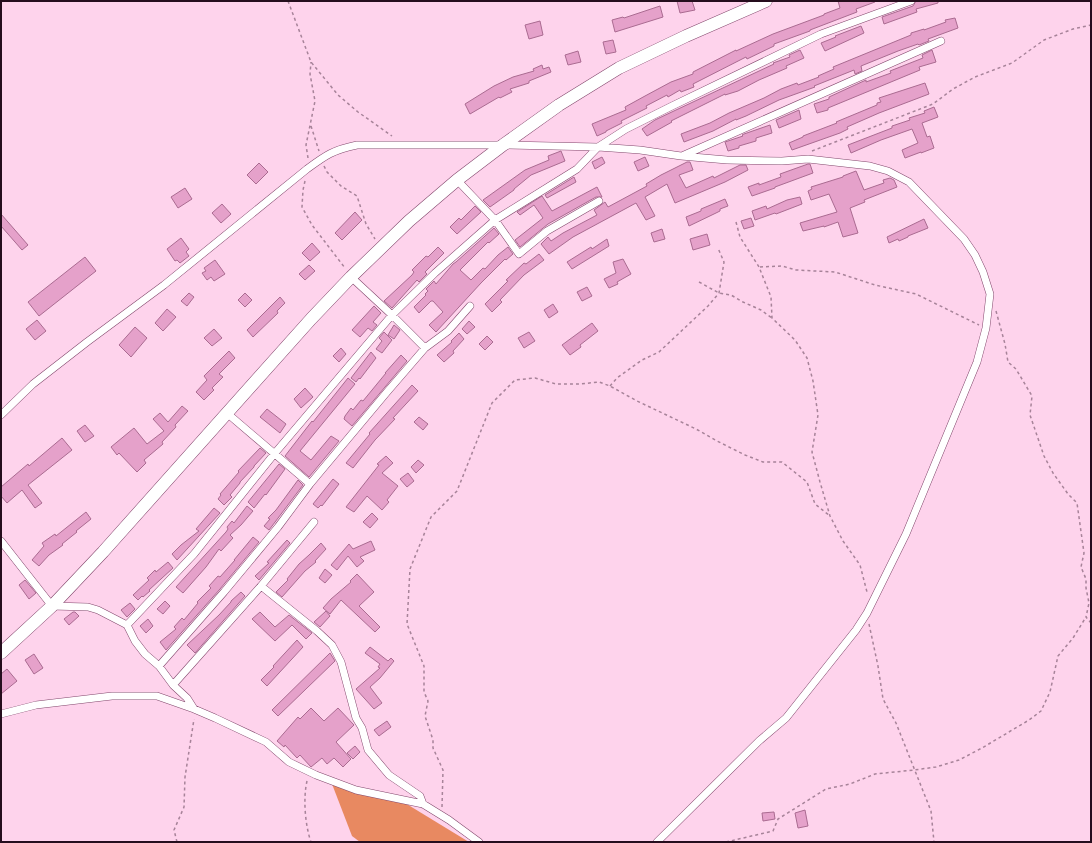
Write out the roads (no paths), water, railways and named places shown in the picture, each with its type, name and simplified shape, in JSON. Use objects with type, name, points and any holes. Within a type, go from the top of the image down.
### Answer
[{"type":"main road","points":[[1,653],[52,606],[104,552],[351,277],[409,220],[457,180],[559,105],[619,68],[686,36],[766,1]]},
{"type":"street","points":[[127,625],[194,554],[275,453],[392,315],[435,273],[495,220],[577,169],[598,147],[626,130],[672,106],[821,34],[911,1]]},
{"type":"street","points":[[681,156],[941,41]]},
{"type":"street","points":[[1,415],[33,384],[164,285],[321,158],[338,149],[357,145],[504,145],[598,147],[640,150],[681,156],[727,160],[782,161],[818,159],[888,170],[909,182],[964,238],[984,272],[990,294],[986,328],[976,362],[906,534],[884,582],[856,630],[786,718],[759,741],[657,842]]},
{"type":"street","points":[[457,180],[495,220],[519,254],[547,231],[599,201]]},
{"type":"street","points":[[351,277],[426,348]]},
{"type":"street","points":[[159,666],[224,592],[278,527],[310,484],[387,392],[426,348],[448,331],[470,306]]},
{"type":"street","points":[[228,414],[310,484]]},
{"type":"street","points":[[174,685],[262,586],[314,522]]},
{"type":"street","points":[[1,541],[52,606],[88,607],[98,610],[127,625],[135,641],[145,654],[159,666],[174,685],[187,698],[194,709]]},
{"type":"street","points":[[262,586],[332,645],[341,662],[356,718],[362,728],[368,750],[390,775],[420,796],[423,804]]},
{"type":"street","points":[[1,714],[36,705],[112,696],[157,696],[194,709],[266,742],[289,762],[316,775],[356,790],[423,804],[480,842]]}]
